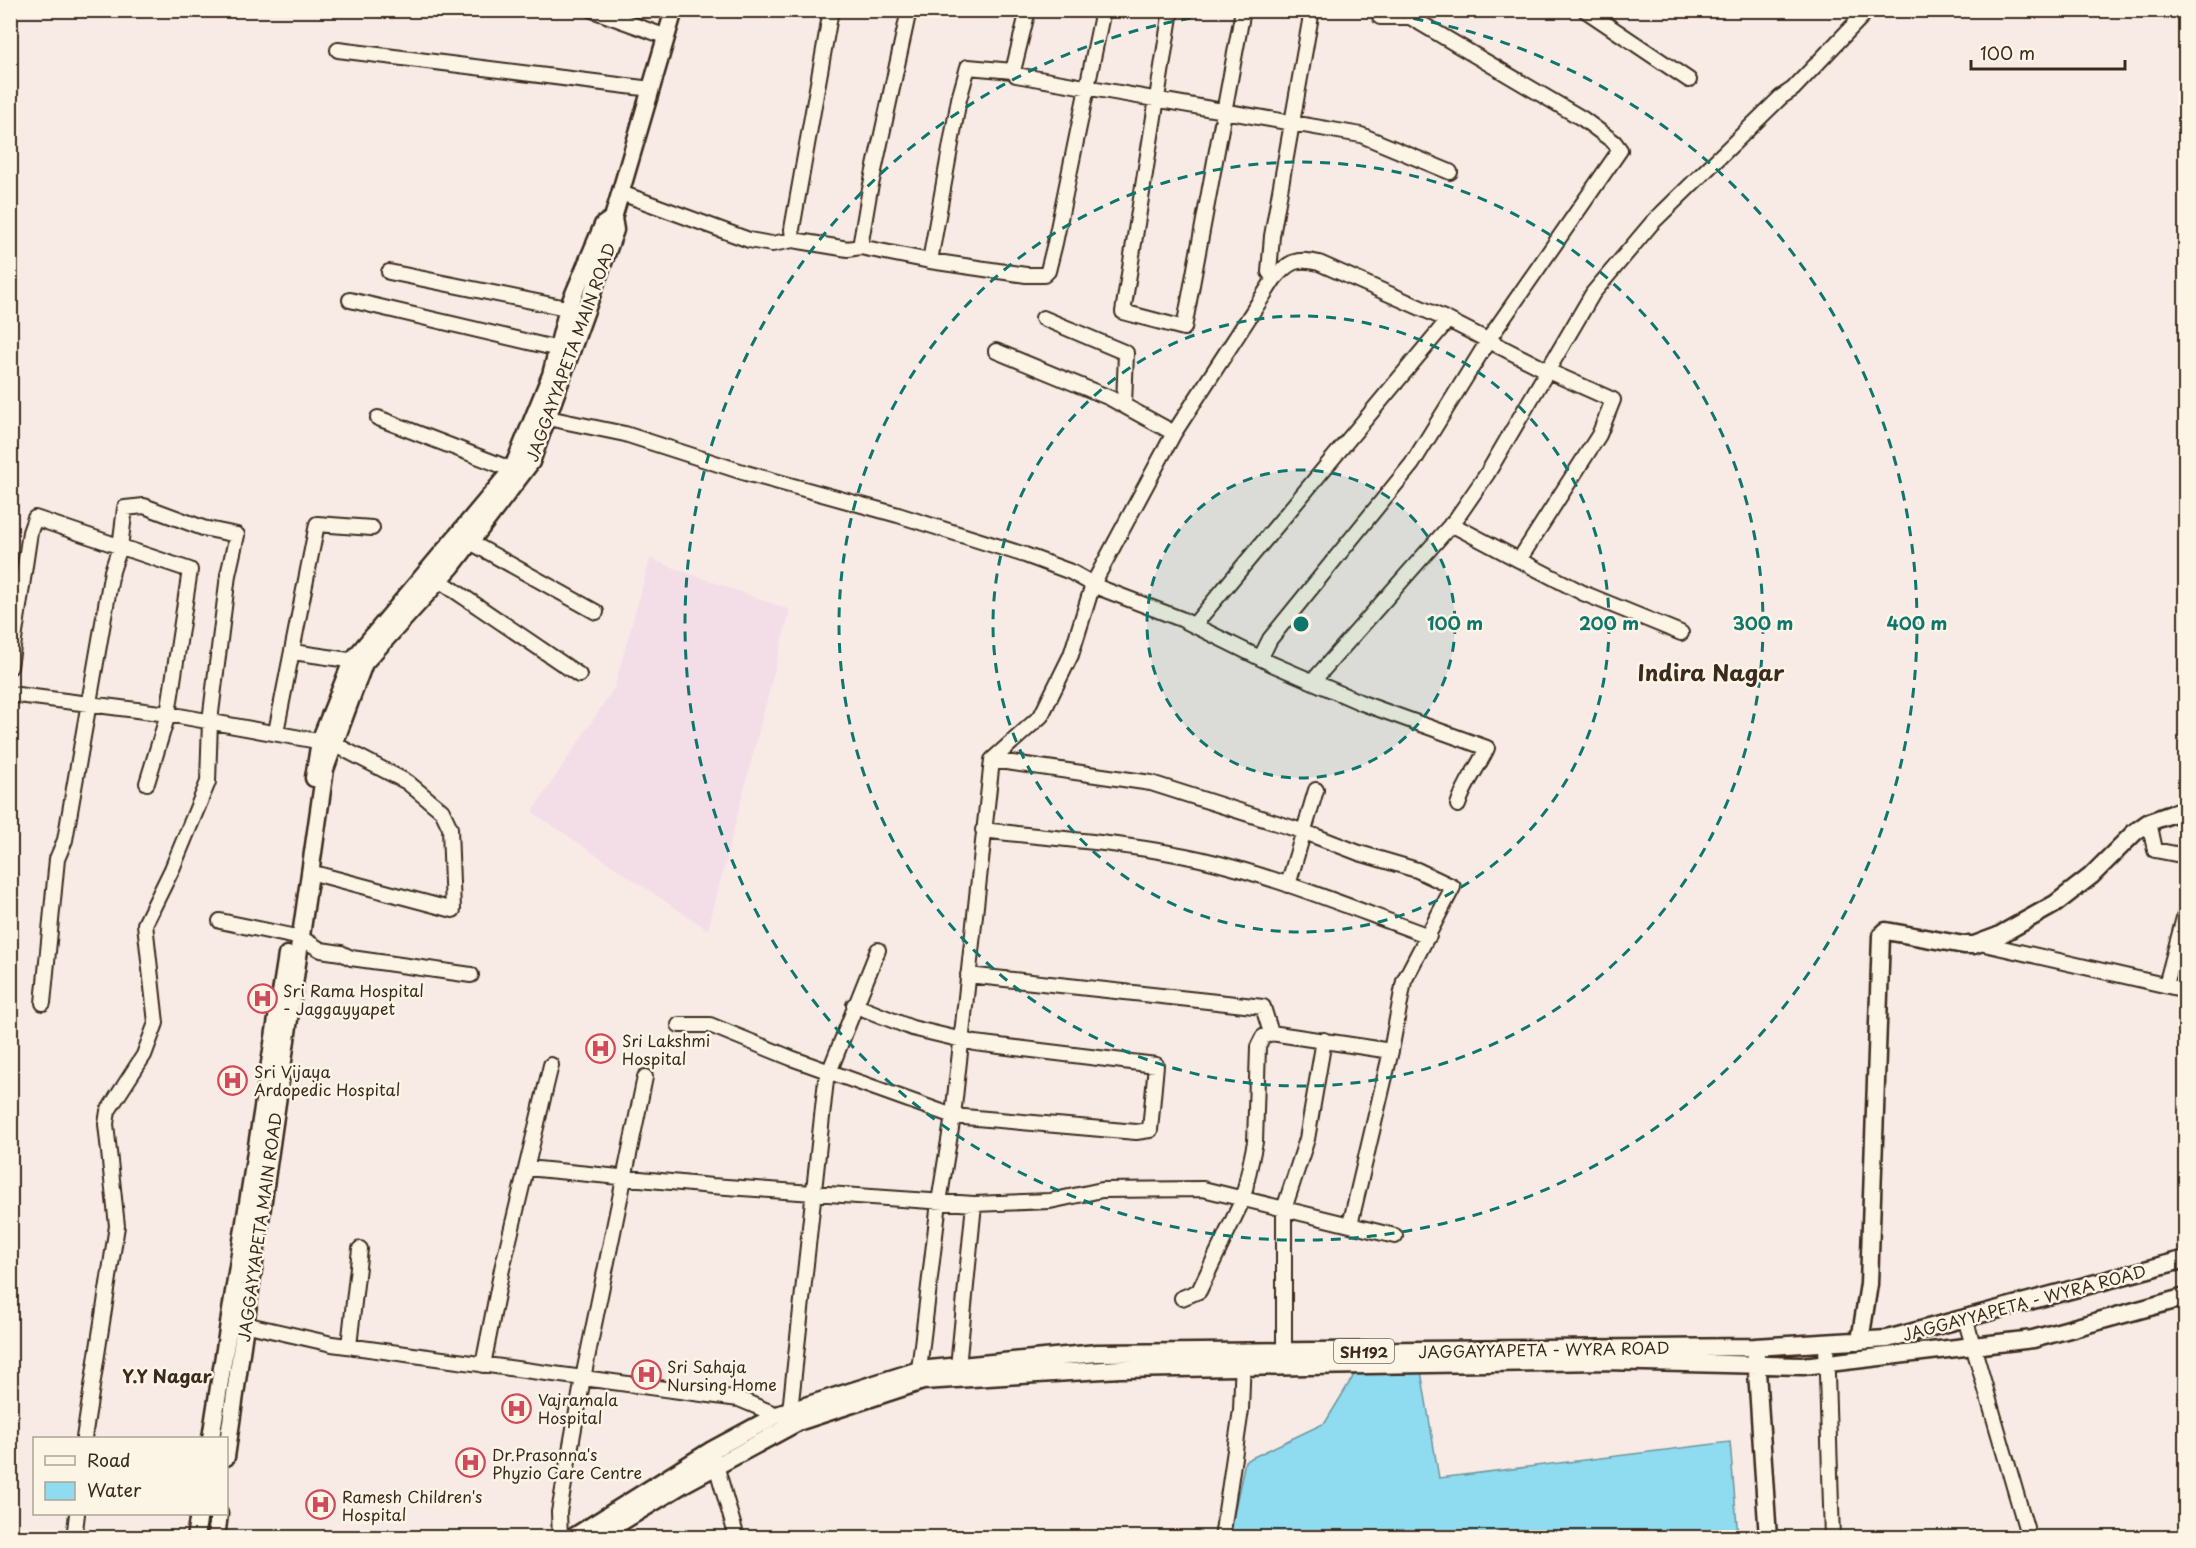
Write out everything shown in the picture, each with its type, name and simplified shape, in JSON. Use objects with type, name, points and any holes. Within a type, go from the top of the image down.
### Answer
[{"type":"main road","name":"JAGGAYYAPETA MAIN ROAD","points":[[358,662],[439,580],[470,542],[518,472],[531,462],[548,418],[565,350],[586,312],[615,230],[614,218],[674,10]]},
{"type":"main road","points":[[211,1437],[327,742],[358,662],[518,472],[551,375],[565,350],[568,308],[603,225],[614,218]]},
{"type":"main road","name":"JAGGAYYAPETA MAIN ROAD","points":[[228,1442],[295,937],[310,872],[327,742]]},
{"type":"main road","points":[[1860,1341],[1869,1284],[1881,936],[1886,931],[1964,945],[1980,943],[1998,936],[2055,904],[2091,876],[2135,832],[2149,822],[2186,809]]},
{"type":"main road","name":"JAGGAYYAPETA - WYRA ROAD","points":[[572,1538],[714,1458],[784,1413],[919,1370],[1097,1353],[1243,1359],[1284,1351],[1755,1347],[1887,1339],[2186,1258]]},
{"type":"main road","name":"SH192","points":[[595,1538],[714,1458],[798,1422],[923,1381],[1243,1359],[1604,1361],[1803,1366],[2033,1339],[2186,1297]]},
{"type":"main road","points":[[1755,1347],[1767,1538]]},
{"type":"main road","points":[[195,1538],[199,1515]]},
{"type":"main road","points":[[216,1538],[219,1515]]},
{"type":"street","points":[[592,10],[667,37]]},
{"type":"street","points":[[793,240],[792,229],[831,10]]},
{"type":"street","points":[[860,247],[869,194],[909,10]]},
{"type":"street","points":[[1013,71],[1028,10]]},
{"type":"street","points":[[621,193],[749,240],[772,244],[793,240],[848,249],[860,247],[930,261],[1026,274],[1044,274],[1048,271],[1089,89],[1103,10]]},
{"type":"street","points":[[1171,10],[1123,312],[1184,328],[1243,10]]},
{"type":"street","points":[[1274,279],[1269,272],[1272,236],[1312,10]]},
{"type":"street","points":[[1586,10],[1689,80]]},
{"type":"street","points":[[1313,681],[1451,524],[1487,474],[1593,293],[1652,223],[1781,97],[1793,89],[1868,10]]},
{"type":"street","points":[[1261,657],[1270,639],[1412,464],[1488,341],[1620,150],[1614,142],[1583,119],[1410,17],[1380,17]]},
{"type":"street","points":[[338,50],[651,89]]},
{"type":"street","points":[[930,261],[965,70],[976,66],[1013,71],[1016,75],[1089,89],[1361,135],[1450,172]]},
{"type":"street","points":[[919,1370],[939,1202],[953,1116],[992,760],[1041,716],[1071,655],[1093,584],[1174,433],[1274,279],[1292,261],[1304,259],[1448,320],[1548,371],[1613,400],[1599,435],[1519,560]]},
{"type":"street","points":[[389,272],[586,312]]},
{"type":"street","points":[[350,300],[565,350]]},
{"type":"street","points":[[1043,318],[1126,353],[1124,404]]},
{"type":"street","points":[[1194,625],[1448,320]]},
{"type":"street","points":[[996,351],[1124,404],[1174,433]]},
{"type":"street","points":[[378,418],[518,472]]},
{"type":"street","points":[[548,418],[625,434],[746,473],[898,515],[1025,555],[1071,572],[1093,584],[1194,625],[1362,703],[1486,748],[1477,770],[1463,787],[1458,805]]},
{"type":"street","points":[[43,1003],[57,859],[65,840],[87,703],[112,572],[120,547],[125,508],[144,507],[203,528],[237,535],[228,575],[210,721],[207,788],[145,924],[156,1023],[144,1055],[108,1111],[106,1124],[117,1226],[84,1437]]},
{"type":"street","points":[[10,667],[30,532],[35,518],[190,570],[168,714],[147,783]]},
{"type":"street","points":[[276,732],[317,524],[372,528]]},
{"type":"street","points":[[1451,524],[1583,593],[1681,633]]},
{"type":"street","points":[[470,542],[596,612]]},
{"type":"street","points":[[439,580],[579,675]]},
{"type":"street","points":[[293,652],[358,662]]},
{"type":"street","points":[[10,694],[168,714],[327,742],[407,782],[442,811],[450,828],[453,910],[310,872]]},
{"type":"street","points":[[992,760],[1151,783],[1302,831],[1359,853],[1417,870],[1453,887],[1404,981],[1391,1051],[1350,1225]]},
{"type":"street","points":[[1288,885],[1302,831],[1316,790]]},
{"type":"street","points":[[2149,822],[2156,850],[2186,856]]},
{"type":"street","points":[[983,830],[1152,850],[1201,860],[1288,885],[1429,936]]},
{"type":"street","points":[[2166,985],[2186,910]]},
{"type":"street","points":[[220,921],[295,937],[321,950],[341,953],[351,958],[471,975]]},
{"type":"street","points":[[1980,943],[2186,990]]},
{"type":"street","points":[[244,1324],[349,1346],[739,1399],[784,1413],[829,1071],[878,950]]},
{"type":"street","points":[[968,975],[1263,1007],[1271,1033]]},
{"type":"street","points":[[679,1025],[710,1025],[953,1116],[1136,1132],[1150,1130],[1156,1065],[962,1040],[912,1028],[855,1005]]},
{"type":"street","points":[[1182,1298],[1198,1290],[1243,1199],[1255,1142],[1258,1047],[1263,1037],[1271,1033],[1391,1051]]},
{"type":"street","points":[[1284,1351],[1284,1209],[1307,1139],[1324,1040]]},
{"type":"street","points":[[483,1365],[551,1065]]},
{"type":"street","points":[[560,1538],[559,1512],[583,1378],[645,1077]]},
{"type":"street","points":[[527,1167],[814,1194],[975,1204],[1050,1201],[1102,1190],[1203,1189],[1395,1236]]},
{"type":"street","points":[[958,1367],[975,1204]]},
{"type":"street","points":[[349,1346],[360,1249]]},
{"type":"street","points":[[1965,1318],[2029,1538]]},
{"type":"street","points":[[1826,1343],[1832,1538]]},
{"type":"street","points":[[1222,1538],[1241,1410],[1243,1359]]},
{"type":"street","points":[[714,1458],[737,1538]]},
{"type":"street","points":[[74,1538],[77,1515]]},
{"type":"shaded area","points":[[650,559],[790,610],[708,930],[532,812],[614,688]]},
{"type":"water","points":[[1360,1365],[1420,1365],[1439,1478],[1730,1442],[1738,1537],[1229,1538],[1245,1461],[1325,1423]]},
{"type":"place","name":"Sri Rama Hospital - Jaggayyapet","points":[[262,999]]},
{"type":"place","name":"Sri Lakshmi Hospital","points":[[601,1049]]},
{"type":"place","name":"Sri Vijaya Ardopedic Hospital","points":[[233,1080]]},
{"type":"place","name":"Sri Sahaja Nursing Home","points":[[646,1375]]},
{"type":"place","name":"Vajramala Hospital","points":[[517,1408]]},
{"type":"place","name":"Dr.Prasonna's Phyzio Care Centre","points":[[471,1463]]},
{"type":"place","name":"Ramesh Children's Hospital","points":[[321,1505]]},
{"type":"district","name":"Indira Nagar","points":[[1711,671]]},
{"type":"district","name":"Y.Y Nagar","points":[[167,1375]]}]
